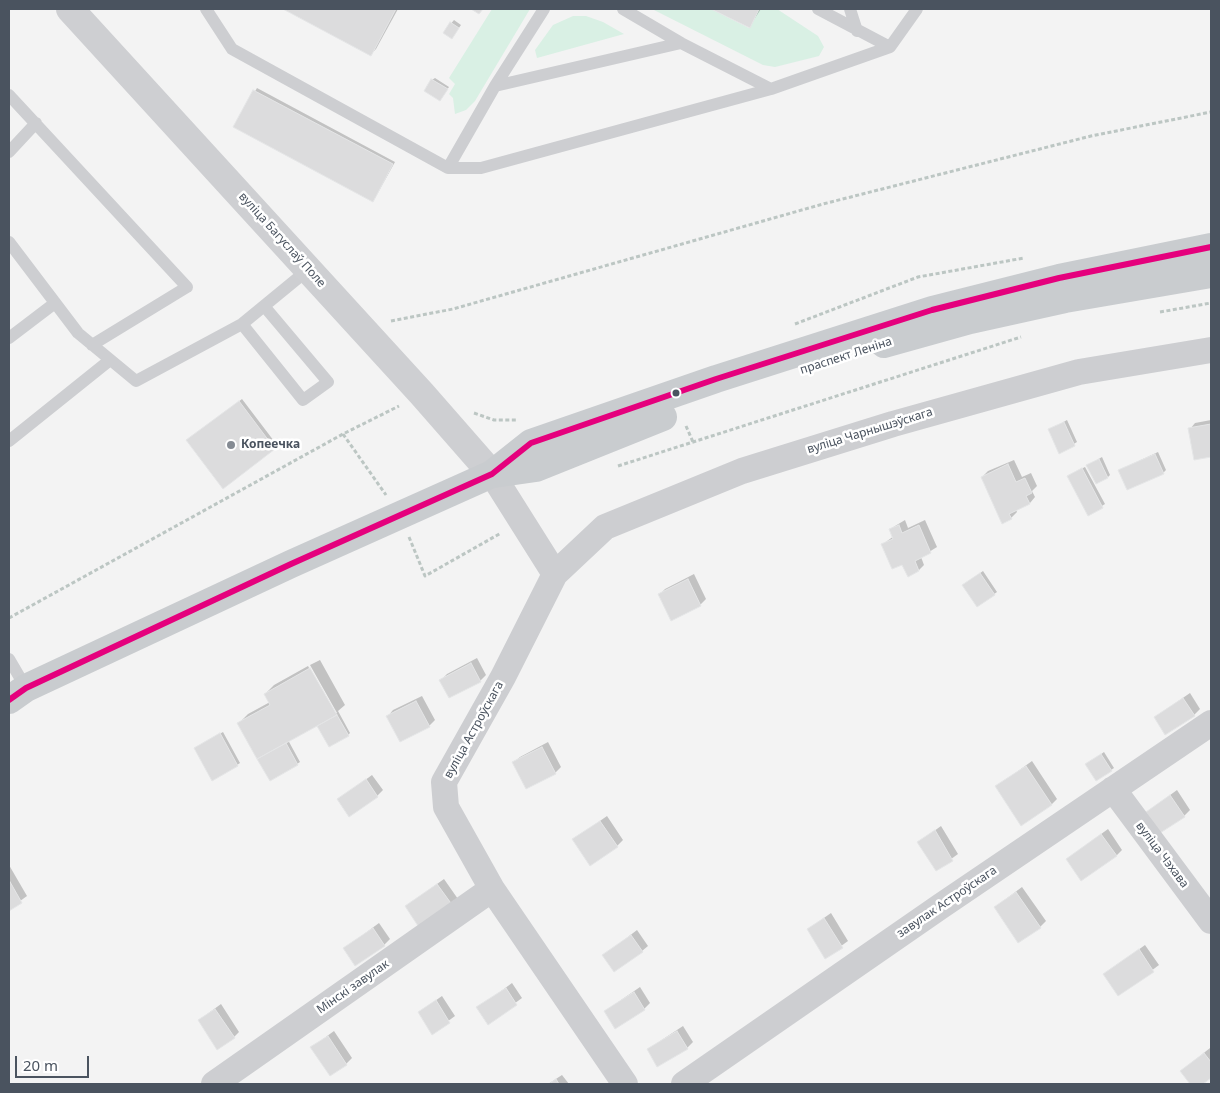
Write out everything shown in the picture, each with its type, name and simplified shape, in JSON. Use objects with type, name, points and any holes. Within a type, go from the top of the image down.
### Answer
[{"type":"main road","name":"вуліца Багуслаў Поле","points":[[70,9],[309,269],[492,474]]},
{"type":"main road","name":"праспект Леніна","points":[[17,694],[291,564],[492,474],[531,444],[716,379],[932,310],[1059,278],[1211,247]]},
{"type":"main road","name":"праспект Леніна","points":[[492,474],[536,468],[667,415],[874,346],[970,320],[1065,299],[1211,274]]},
{"type":"street","name":"вуліца Чарнышэўскага","points":[[555,574],[605,527],[742,471],[893,424],[1079,372],[1211,350]]},
{"type":"street","points":[[492,474],[555,574]]},
{"type":"street","name":"вуліца Астроўскага","points":[[555,574],[503,677],[444,782],[446,806],[492,889],[625,1084]]},
{"type":"street","name":"завулак Астроўскага","points":[[684,1084],[1211,722]]},
{"type":"street","name":"вуліца Чэхава","points":[[1113,789],[1211,921]]},
{"type":"street","name":"Мінскі завулак","points":[[214,1084],[492,889]]},
{"type":"lane","points":[[206,9],[232,49],[448,168],[481,168],[771,89],[890,47],[917,9]]},
{"type":"lane","points":[[448,168],[495,86],[544,9]]},
{"type":"lane","points":[[623,9],[681,43],[771,89]]},
{"type":"lane","points":[[820,9],[857,31],[890,47]]},
{"type":"lane","points":[[850,9],[857,31]]},
{"type":"lane","points":[[495,86],[681,43]]},
{"type":"lane","points":[[9,95],[187,288],[92,345]]},
{"type":"lane","points":[[9,152],[36,123]]},
{"type":"lane","points":[[9,242],[78,334],[136,381],[242,324],[309,269]]},
{"type":"lane","points":[[9,338],[55,304]]},
{"type":"lane","points":[[242,324],[303,400],[328,382],[264,306]]},
{"type":"lane","points":[[9,441],[110,360]]},
{"type":"lane","points":[[9,660],[17,694]]},
{"type":"path","points":[[386,322],[470,304],[823,204],[1091,136],[1211,112]]},
{"type":"path","points":[[790,326],[918,277],[1026,257]]},
{"type":"path","points":[[1153,313],[1211,303]]},
{"type":"path","points":[[616,466],[1027,336]]},
{"type":"path","points":[[9,618],[343,434],[422,394]]},
{"type":"path","points":[[471,411],[494,420],[523,420]]},
{"type":"path","points":[[425,576],[523,521]]},
{"type":"green space","points":[[492,9],[530,9],[475,101],[466,110],[455,114],[453,98],[449,94],[455,84],[449,78]]},
{"type":"green space","points":[[652,9],[711,9],[749,28],[759,9],[777,9],[818,36],[824,47],[819,56],[775,67],[763,65]]},
{"type":"green space","points":[[573,16],[586,16],[603,22],[624,34],[537,58],[535,50],[553,25]]},
{"type":"building","points":[[283,9],[396,9],[371,56]]},
{"type":"building","points":[[471,9],[483,9],[479,14]]},
{"type":"building","points":[[711,9],[759,9],[750,28]]},
{"type":"building","points":[[450,22],[459,28],[452,39],[443,33]]},
{"type":"building","points":[[431,79],[448,89],[440,101],[424,91]]},
{"type":"building","points":[[253,90],[393,164],[373,202],[233,127]]},
{"type":"building","name":"Копеечка","points":[[239,401],[275,449],[223,489],[186,440]]},
{"type":"building","points":[[1064,422],[1075,446],[1059,454],[1048,429]]},
{"type":"building","points":[[1211,424],[1211,457],[1194,460],[1188,428]]},
{"type":"building","points":[[1155,454],[1164,474],[1127,490],[1118,470]]},
{"type":"building","points":[[1099,459],[1108,478],[1096,484],[1086,465]]},
{"type":"building","points":[[1008,464],[1016,482],[1025,478],[1032,493],[1026,496],[1030,504],[1009,514],[1012,519],[1002,524],[981,477]]},
{"type":"building","points":[[1082,468],[1103,508],[1088,516],[1067,476]]},
{"type":"building","points":[[899,525],[902,533],[919,525],[931,553],[915,561],[919,571],[908,577],[902,565],[892,569],[881,544],[893,539],[889,529]]},
{"type":"building","points":[[980,573],[995,595],[977,607],[962,585]]},
{"type":"building","points":[[688,579],[701,606],[671,621],[658,594]]},
{"type":"building","points":[[471,663],[481,682],[449,698],[439,680]]},
{"type":"building","points":[[310,668],[337,715],[257,759],[237,723],[270,705],[264,694]]},
{"type":"building","points":[[1183,698],[1195,716],[1165,735],[1154,717]]},
{"type":"building","points":[[416,701],[430,727],[400,742],[386,716]]},
{"type":"building","points":[[337,715],[349,736],[329,747],[317,726]]},
{"type":"building","points":[[220,733],[238,766],[212,781],[194,748]]},
{"type":"building","points":[[286,743],[298,765],[270,781],[257,759]]},
{"type":"building","points":[[542,747],[556,774],[526,789],[512,762]]},
{"type":"building","points":[[1101,754],[1112,771],[1096,781],[1085,764]]},
{"type":"building","points":[[1026,766],[1052,805],[1021,826],[995,786]]},
{"type":"building","points":[[366,779],[378,797],[349,817],[337,799]]},
{"type":"building","points":[[1170,795],[1185,817],[1160,833],[1146,812]]},
{"type":"building","points":[[600,821],[618,847],[590,866],[572,839]]},
{"type":"building","points":[[935,830],[953,861],[936,871],[917,842]]},
{"type":"building","points":[[1101,834],[1117,856],[1081,881],[1066,859]]},
{"type":"building","points":[[9,880],[22,903],[9,911]]},
{"type":"building","points":[[437,884],[453,906],[420,929],[405,906]]},
{"type":"building","points":[[1016,892],[1041,928],[1018,943],[994,907]]},
{"type":"building","points":[[824,918],[843,948],[825,959],[807,929]]},
{"type":"building","points":[[373,928],[385,946],[355,966],[343,948]]},
{"type":"building","points":[[631,935],[643,952],[614,972],[602,955]]},
{"type":"building","points":[[1139,949],[1154,972],[1118,996],[1103,974]]},
{"type":"building","points":[[506,988],[517,1005],[488,1025],[476,1007]]},
{"type":"building","points":[[634,992],[645,1010],[615,1029],[604,1011]]},
{"type":"building","points":[[436,1000],[450,1023],[432,1035],[418,1012]]},
{"type":"building","points":[[215,1009],[235,1038],[217,1050],[198,1020]]},
{"type":"building","points":[[677,1031],[688,1049],[657,1067],[647,1049]]},
{"type":"building","points":[[328,1036],[347,1065],[330,1076],[310,1047]]},
{"type":"building","points":[[1204,1053],[1211,1062],[1211,1078],[1203,1084],[1190,1084],[1180,1071]]},
{"type":"building","points":[[556,1079],[559,1084],[549,1084]]},
{"type":"transit line","points":[[9,700],[26,688],[291,564],[492,474],[531,443],[716,379],[932,310],[1059,278],[1211,247]]},
{"type":"place","name":"Копеечка","points":[[231,445]]}]
